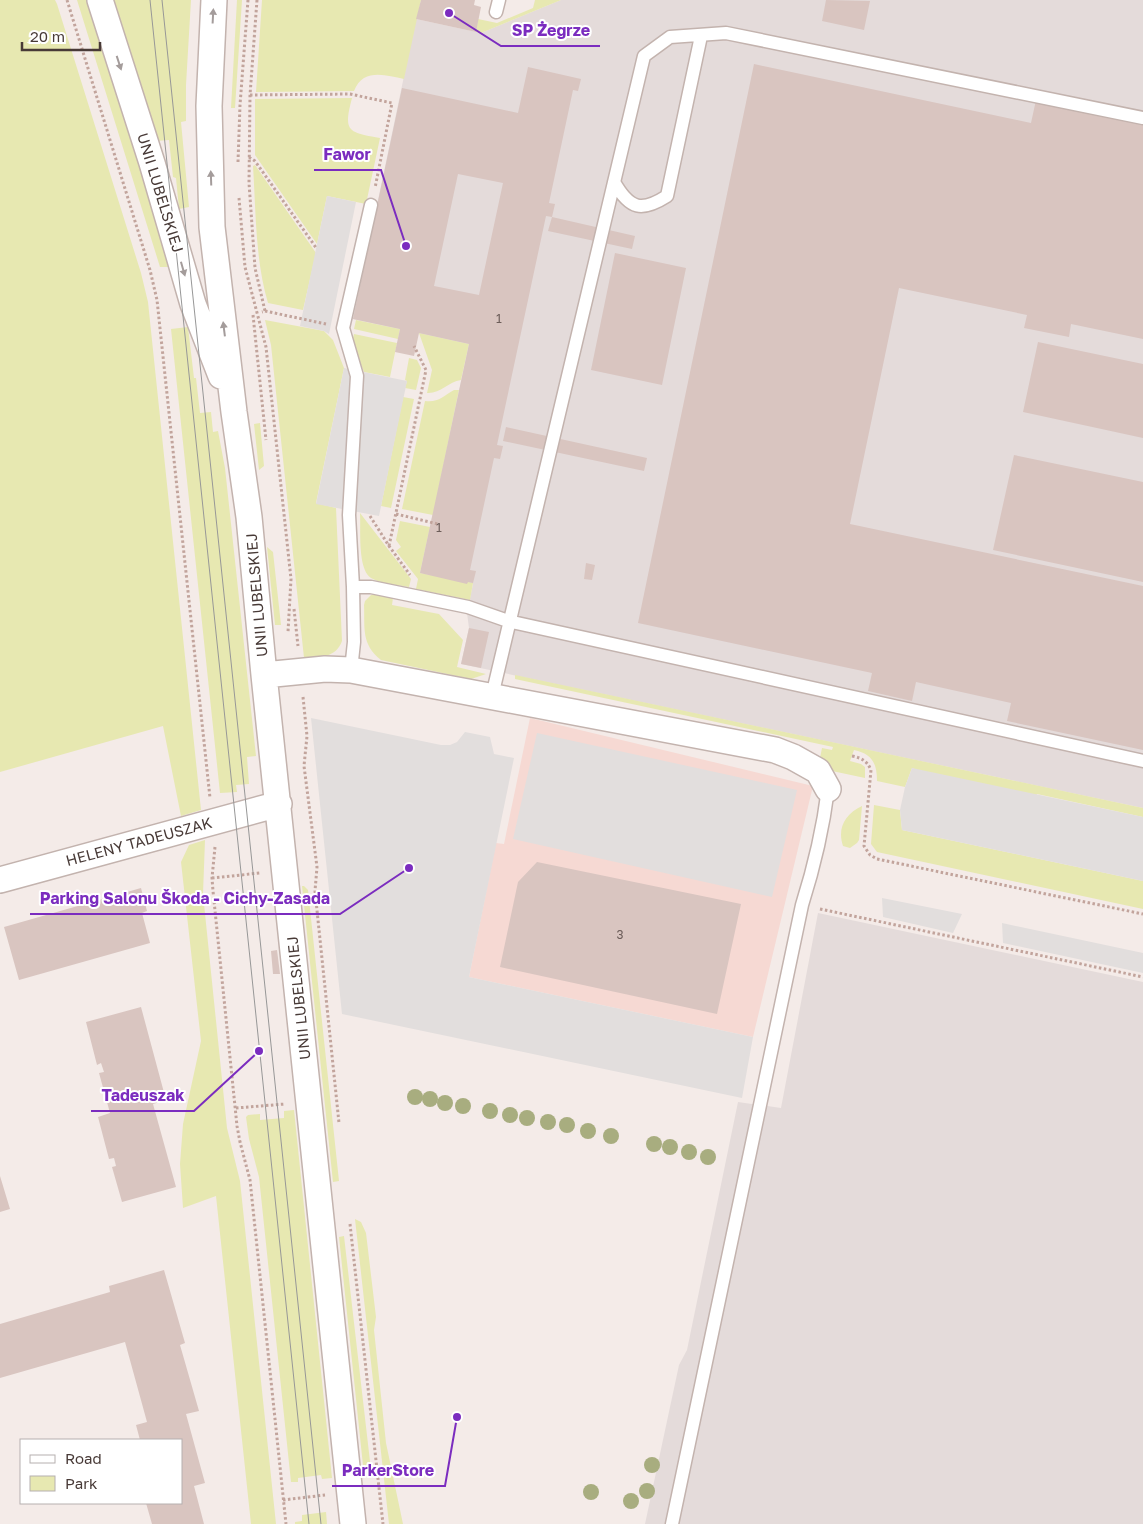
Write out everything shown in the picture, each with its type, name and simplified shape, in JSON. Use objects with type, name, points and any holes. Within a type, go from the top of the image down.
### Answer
[{"type":"street","name":"UNII LUBELSKIEJ","points":[[100,0],[152,163],[193,304],[234,412]]},
{"type":"street","name":"UNII LUBELSKIEJ","points":[[214,0],[208,106],[212,227],[234,412],[249,516],[264,675],[354,1524]]},
{"type":"street","points":[[264,675],[325,669],[351,670],[775,750],[793,757],[818,771],[828,790]]},
{"type":"street","name":"HELENY TADEUSZAK","points":[[0,880],[279,804]]},
{"type":"lane","points":[[492,696],[508,621],[644,56],[670,37],[726,33],[1143,118]]},
{"type":"lane","points":[[614,182],[628,201],[640,206],[652,205],[667,196],[702,36]]},
{"type":"lane","points":[[351,670],[354,642],[349,515],[357,376],[343,328],[371,205]]},
{"type":"lane","points":[[353,587],[370,587],[468,607],[508,621],[1143,761]]},
{"type":"lane","points":[[672,1524],[802,905],[824,821],[828,790]]},
{"type":"path","points":[[67,0],[150,270],[157,300],[216,850],[212,878],[237,1126],[250,1180],[286,1524]]},
{"type":"path","points":[[238,166],[240,105],[248,0]]},
{"type":"path","points":[[257,0],[250,95],[248,157],[255,268],[264,311],[343,328]]},
{"type":"path","points":[[250,95],[350,94],[392,103],[371,205]]},
{"type":"path","points":[[248,157],[255,160],[317,249]]},
{"type":"path","points":[[239,192],[245,267],[266,347],[291,579],[287,634]]},
{"type":"path","points":[[389,546],[426,370],[414,346]]},
{"type":"path","points":[[368,514],[414,579]]},
{"type":"path","points":[[396,514],[438,524]]},
{"type":"path","points":[[294,609],[298,647]]},
{"type":"path","points":[[302,692],[307,736],[304,766],[317,867],[315,891],[339,1125]]},
{"type":"path","points":[[852,756],[862,758],[868,763],[871,770],[864,846],[870,855],[878,859],[1143,914]]},
{"type":"path","points":[[802,905],[1143,977]]},
{"type":"path","points":[[350,1223],[383,1524]]},
{"type":"shaded area","points":[[561,0],[1143,0],[1143,808],[461,664],[469,628],[467,613],[473,584],[420,573],[469,344],[353,319],[416,19],[481,33]]},
{"type":"shaded area","points":[[327,196],[356,202],[329,334],[324,331],[300,326]]},
{"type":"shaded area","points":[[344,368],[407,381],[379,516],[316,504]]},
{"type":"shaded area","points":[[311,718],[441,745],[450,745],[457,742],[465,732],[490,737],[494,754],[514,758],[469,977],[753,1037],[742,1098],[342,1014]]},
{"type":"shaded area","points":[[530,718],[813,786],[753,1037],[469,977],[496,843],[504,844]]},
{"type":"shaded area","points":[[537,733],[797,790],[772,897],[513,839]]},
{"type":"shaded area","points":[[912,768],[1143,817],[1143,881],[902,830],[900,810],[905,787]]},
{"type":"shaded area","points":[[882,898],[962,914],[953,933],[883,917]]},
{"type":"shaded area","points":[[818,913],[1143,982],[1143,1524],[645,1524],[679,1365],[687,1350],[738,1102],[781,1108]]},
{"type":"shaded area","points":[[1002,923],[1143,953],[1143,973],[1003,943]]},
{"type":"green space","points":[[0,0],[55,0],[57,4],[141,273],[148,302],[201,810],[181,816],[163,726],[0,772]]},
{"type":"green space","points":[[77,0],[88,0],[166,251],[168,267],[160,267]]},
{"type":"green space","points":[[112,0],[191,0],[186,121],[181,122],[189,207],[179,209],[169,140],[156,141]]},
{"type":"green space","points":[[237,0],[242,0],[235,108],[231,108]]},
{"type":"green space","points":[[262,0],[421,0],[404,79],[382,75],[369,76],[358,84],[354,91],[256,92]]},
{"type":"green space","points":[[535,0],[561,0],[481,33],[476,32],[478,19],[497,23],[533,8]]},
{"type":"green space","points":[[352,98],[348,124],[355,132],[380,138],[366,204],[327,196],[317,244],[255,155],[255,99]]},
{"type":"green space","points":[[255,165],[316,253],[303,310],[268,303],[258,252],[253,166]]},
{"type":"green space","points":[[265,320],[324,331],[333,340],[344,368],[316,503],[336,508],[342,641],[336,651],[327,656],[304,658],[271,345]]},
{"type":"green space","points":[[356,320],[400,329],[398,339],[354,329]]},
{"type":"green space","points":[[188,327],[200,413],[211,412],[213,432],[218,431],[225,468],[256,756],[247,757],[249,784],[236,785],[237,792],[220,793],[171,329]]},
{"type":"green space","points":[[419,333],[469,344],[461,380],[436,392],[427,393],[432,370]]},
{"type":"green space","points":[[354,334],[397,343],[390,377],[364,372],[352,343]]},
{"type":"green space","points":[[409,358],[417,360],[421,368],[416,390],[405,388]]},
{"type":"green space","points":[[454,390],[459,390],[433,515],[402,509],[425,401],[437,400]]},
{"type":"green space","points":[[403,397],[414,399],[391,508],[381,506]]},
{"type":"green space","points":[[260,423],[264,466],[259,470],[254,424]]},
{"type":"green space","points":[[360,513],[411,579],[409,587],[380,582],[371,578],[367,573],[362,557]]},
{"type":"green space","points":[[400,521],[430,527],[420,573],[473,583],[470,600],[416,589],[418,579],[396,551],[401,547],[396,540]]},
{"type":"green space","points":[[267,547],[273,552],[281,625],[275,625]]},
{"type":"green space","points":[[371,595],[393,598],[392,605],[439,614],[463,640],[457,667],[486,674],[471,679],[381,660],[370,648],[365,635],[364,605]]},
{"type":"green space","points":[[515,675],[1143,808],[1143,817],[1037,794],[1027,812],[912,768],[905,787],[877,781],[876,769],[872,760],[865,754],[854,750],[850,761],[865,767],[865,778],[818,768],[822,748],[832,750],[833,747],[515,679]]},
{"type":"green space","points":[[874,805],[900,810],[902,830],[1143,881],[1143,909],[877,852],[871,844]]},
{"type":"green space","points":[[862,806],[859,840],[850,848],[843,846],[841,833],[844,822],[851,813]]},
{"type":"green space","points":[[205,840],[203,894],[227,1128],[240,1181],[276,1524],[251,1524],[216,1196],[183,1208],[180,1164],[183,1124],[201,1041],[181,862],[189,845]]},
{"type":"green space","points":[[302,886],[308,890],[339,1181],[333,1182]]},
{"type":"green space","points":[[294,1110],[332,1478],[322,1479],[321,1475],[298,1478],[298,1482],[291,1482],[259,1177],[249,1139],[246,1117],[248,1115],[260,1114],[260,1120],[284,1118],[284,1111]]},
{"type":"green space","points":[[355,1219],[361,1222],[366,1233],[376,1317],[374,1330],[386,1443],[403,1524],[389,1524]]},
{"type":"green space","points":[[344,1236],[371,1470],[364,1475],[339,1237]]},
{"type":"green space","points":[[326,1512],[327,1524],[295,1524],[295,1522],[302,1521],[302,1515]]},
{"type":"building","points":[[421,0],[475,0],[474,5],[481,7],[476,32],[416,19]]},
{"type":"building","points":[[826,0],[870,1],[864,30],[822,21]]},
{"type":"building","points":[[754,64],[1031,123],[1036,100],[1143,123],[1143,339],[1071,324],[1069,337],[1024,328],[1027,315],[899,288],[850,524],[1143,586],[1143,750],[1007,721],[1011,703],[916,682],[912,701],[868,691],[872,673],[638,623]]},
{"type":"building","points":[[528,67],[581,79],[578,91],[573,90],[549,203],[555,204],[552,217],[546,216],[497,445],[503,446],[500,459],[494,458],[470,570],[476,571],[473,583],[468,582],[467,584],[420,573],[469,344],[419,333],[414,356],[395,352],[400,329],[353,319],[402,88],[518,113]],"holes":[[[458,174],[503,183],[479,295],[434,286]]]},
{"type":"building","points":[[552,217],[635,236],[632,249],[548,231]]},
{"type":"building","points":[[615,253],[686,268],[662,385],[591,370]]},
{"type":"building","points":[[1038,342],[1143,364],[1143,438],[1023,412]]},
{"type":"building","points":[[506,427],[647,458],[644,471],[503,441]]},
{"type":"building","points":[[1014,455],[1143,482],[1143,582],[993,550]]},
{"type":"building","points":[[586,563],[595,565],[592,580],[584,579]]},
{"type":"building","points":[[469,628],[489,632],[481,668],[461,664]]},
{"type":"building","points":[[537,862],[741,904],[717,1014],[500,967],[518,882]]},
{"type":"building","points":[[141,888],[147,911],[142,913],[150,943],[19,980],[4,927]]},
{"type":"building","points":[[277,950],[280,974],[273,974],[271,951]]},
{"type":"building","points":[[141,1007],[166,1100],[153,1104],[176,1187],[122,1202],[112,1167],[116,1166],[114,1158],[109,1159],[98,1117],[110,1113],[99,1073],[104,1072],[101,1063],[97,1065],[86,1022]]},
{"type":"building","points":[[0,1176],[10,1209],[0,1212]]},
{"type":"building","points":[[164,1270],[185,1343],[180,1345],[199,1411],[186,1414],[205,1483],[194,1486],[204,1524],[152,1524],[146,1504],[182,1504],[182,1439],[140,1439],[136,1425],[147,1422],[125,1342],[0,1378],[0,1324],[110,1292],[109,1286]]},
{"type":"tram line","points":[[150,0],[309,1524]]},
{"type":"tram line","points":[[162,0],[321,1524]]},
{"type":"place","name":"SP Żegrze","points":[[449,13]]},
{"type":"place","name":"Fawor","points":[[406,246]]},
{"type":"place","name":"Parking Salonu Škoda - Cichy-Zasada","points":[[409,868]]},
{"type":"place","name":"Tadeuszak","points":[[259,1051]]},
{"type":"place","name":"ParkerStore","points":[[457,1417]]}]
